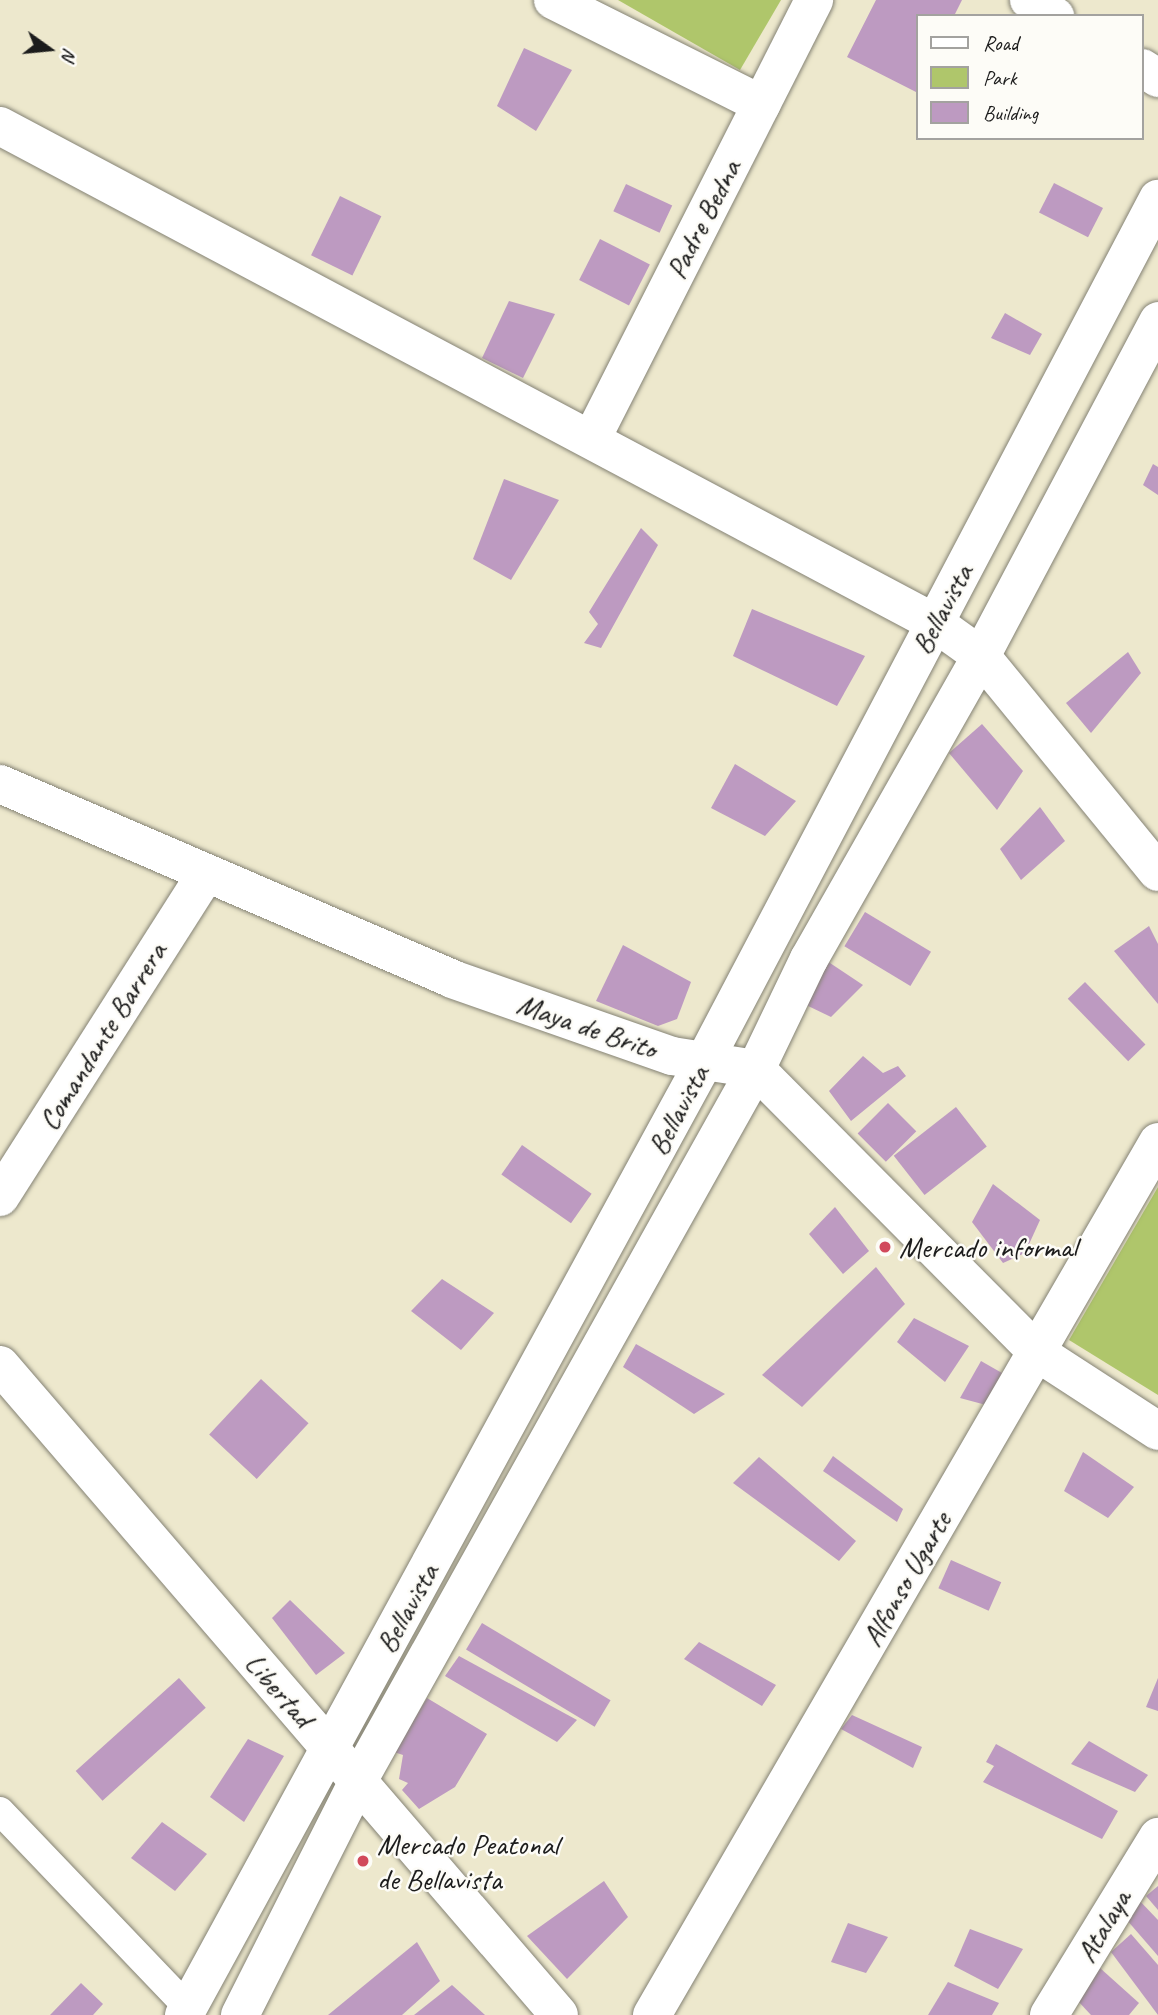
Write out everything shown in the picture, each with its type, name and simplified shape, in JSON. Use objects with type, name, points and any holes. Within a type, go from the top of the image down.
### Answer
[{"type":"street","points":[[553,0],[761,104]]},
{"type":"street","name":"Padre Bedna","points":[[592,438],[814,0]]},
{"type":"street","points":[[1029,0],[1052,14]]},
{"type":"street","points":[[0,126],[592,438],[935,623],[981,656],[1158,872]]},
{"type":"street","name":"Bellavista","points":[[186,2011],[706,1058],[1158,199]]},
{"type":"street","name":"Bellavista","points":[[240,2015],[358,1781],[756,1069],[809,959],[981,656],[1158,321]]},
{"type":"street","name":"Maya de Brito","points":[[0,784],[205,876],[452,979],[672,1056],[706,1058],[756,1069]]},
{"type":"street","name":"Comandante Barrera","points":[[0,1197],[205,876]]},
{"type":"street","points":[[756,1069],[1038,1353],[1158,1431]]},
{"type":"street","name":"Alfonso Ugarte","points":[[652,2015],[1158,1142]]},
{"type":"street","name":"Libertad","points":[[0,1364],[559,2015]]},
{"type":"street","points":[[0,1811],[186,2011]]},
{"type":"street","name":"Atalaya","points":[[1049,2015],[1158,1836]]},
{"type":"green space","points":[[618,0],[781,0],[740,70]]},
{"type":"green space","points":[[1158,1187],[1158,1395],[1069,1340]]},
{"type":"building","points":[[876,0],[962,0],[955,14],[916,14],[916,92],[847,57]]},
{"type":"building","points":[[524,48],[572,70],[536,131],[497,106]]},
{"type":"building","points":[[1054,183],[1103,208],[1088,237],[1039,212]]},
{"type":"building","points":[[626,184],[672,206],[660,233],[613,211]]},
{"type":"building","points":[[340,196],[381,216],[352,275],[311,255]]},
{"type":"building","points":[[600,239],[650,264],[629,305],[579,280]]},
{"type":"building","points":[[509,301],[555,314],[523,378],[482,358]]},
{"type":"building","points":[[1005,313],[1042,334],[1030,355],[991,338]]},
{"type":"building","points":[[1153,464],[1158,467],[1158,495],[1143,485]]},
{"type":"building","points":[[504,479],[559,500],[511,580],[473,559]]},
{"type":"building","points":[[641,528],[658,545],[601,648],[584,643],[598,624],[589,612]]},
{"type":"building","points":[[752,609],[865,656],[837,706],[733,656]]},
{"type":"building","points":[[1128,652],[1141,673],[1091,733],[1066,703]]},
{"type":"building","points":[[982,724],[1023,771],[997,810],[949,753]]},
{"type":"building","points":[[735,764],[796,801],[765,836],[711,808]]},
{"type":"building","points":[[1040,807],[1065,841],[1021,880],[1000,849]]},
{"type":"building","points":[[865,912],[931,952],[910,986],[844,946]]},
{"type":"building","points":[[1149,926],[1158,944],[1158,1004],[1114,951]]},
{"type":"building","points":[[623,945],[691,982],[677,1019],[658,1026],[596,1001]]},
{"type":"building","points":[[827,961],[863,985],[831,1017],[804,1004]]},
{"type":"building","points":[[1085,982],[1145,1045],[1128,1061],[1068,999]]},
{"type":"building","points":[[863,1056],[883,1073],[898,1066],[906,1076],[851,1121],[829,1091]]},
{"type":"building","points":[[888,1103],[916,1131],[886,1162],[858,1133]]},
{"type":"building","points":[[956,1107],[987,1146],[925,1195],[894,1156]]},
{"type":"building","points":[[522,1145],[592,1194],[571,1223],[501,1174]]},
{"type":"building","points":[[993,1184],[1040,1220],[1025,1253],[1003,1263],[972,1222]]},
{"type":"building","points":[[835,1207],[869,1251],[843,1274],[809,1234]]},
{"type":"building","points":[[876,1267],[905,1304],[802,1407],[762,1375]]},
{"type":"building","points":[[442,1279],[494,1313],[461,1350],[411,1311]]},
{"type":"building","points":[[914,1318],[969,1346],[945,1382],[897,1342]]},
{"type":"building","points":[[636,1344],[725,1394],[694,1414],[623,1367]]},
{"type":"building","points":[[981,1361],[1002,1373],[986,1405],[960,1398]]},
{"type":"building","points":[[261,1379],[309,1423],[257,1479],[209,1435]]},
{"type":"building","points":[[1083,1452],[1134,1487],[1108,1518],[1064,1491]]},
{"type":"building","points":[[833,1456],[903,1509],[897,1522],[823,1471]]},
{"type":"building","points":[[759,1457],[856,1541],[839,1561],[733,1483]]},
{"type":"building","points":[[951,1560],[1001,1582],[989,1611],[938,1588]]},
{"type":"building","points":[[290,1600],[345,1653],[316,1675],[272,1618]]},
{"type":"building","points":[[482,1623],[611,1700],[595,1727],[466,1650]]},
{"type":"building","points":[[699,1642],[776,1685],[762,1706],[684,1659]]},
{"type":"building","points":[[459,1656],[577,1720],[557,1742],[445,1676]]},
{"type":"building","points":[[179,1678],[206,1708],[102,1801],[76,1771]]},
{"type":"building","points":[[1158,1678],[1158,1711],[1146,1707]]},
{"type":"building","points":[[427,1698],[487,1734],[455,1787],[419,1809],[402,1790],[408,1783],[399,1779],[403,1755],[394,1752]]},
{"type":"building","points":[[852,1715],[922,1747],[913,1768],[841,1729]]},
{"type":"building","points":[[248,1739],[284,1756],[244,1822],[210,1797]]},
{"type":"building","points":[[1089,1741],[1148,1775],[1135,1792],[1071,1764]]},
{"type":"building","points":[[996,1744],[1118,1811],[1102,1839],[983,1782],[994,1766],[986,1762]]},
{"type":"building","points":[[162,1822],[207,1854],[175,1891],[131,1858]]},
{"type":"building","points":[[604,1881],[628,1917],[567,1979],[527,1936]]},
{"type":"building","points":[[1158,1886],[1158,1910],[1146,1896]]},
{"type":"building","points":[[1137,1898],[1158,1920],[1158,1956],[1126,1919]]},
{"type":"building","points":[[848,1923],[888,1937],[866,1973],[831,1962]]},
{"type":"building","points":[[970,1929],[1023,1949],[998,1989],[954,1966]]},
{"type":"building","points":[[1131,1934],[1158,1965],[1158,2015],[1111,1952]]},
{"type":"building","points":[[417,1942],[440,1981],[402,2015],[328,2015]]},
{"type":"building","points":[[1100,1968],[1139,2003],[1129,2015],[1091,2015],[1077,2000]]},
{"type":"building","points":[[948,1982],[999,2003],[992,2015],[928,2015]]},
{"type":"building","points":[[81,1983],[103,2004],[93,2015],[50,2015]]},
{"type":"building","points":[[452,1985],[485,2015],[414,2015]]},
{"type":"place","name":"Mercado informal","points":[[885,1247]]},
{"type":"place","name":"Mercado Peatonal de Bellavista","points":[[363,1861]]}]
